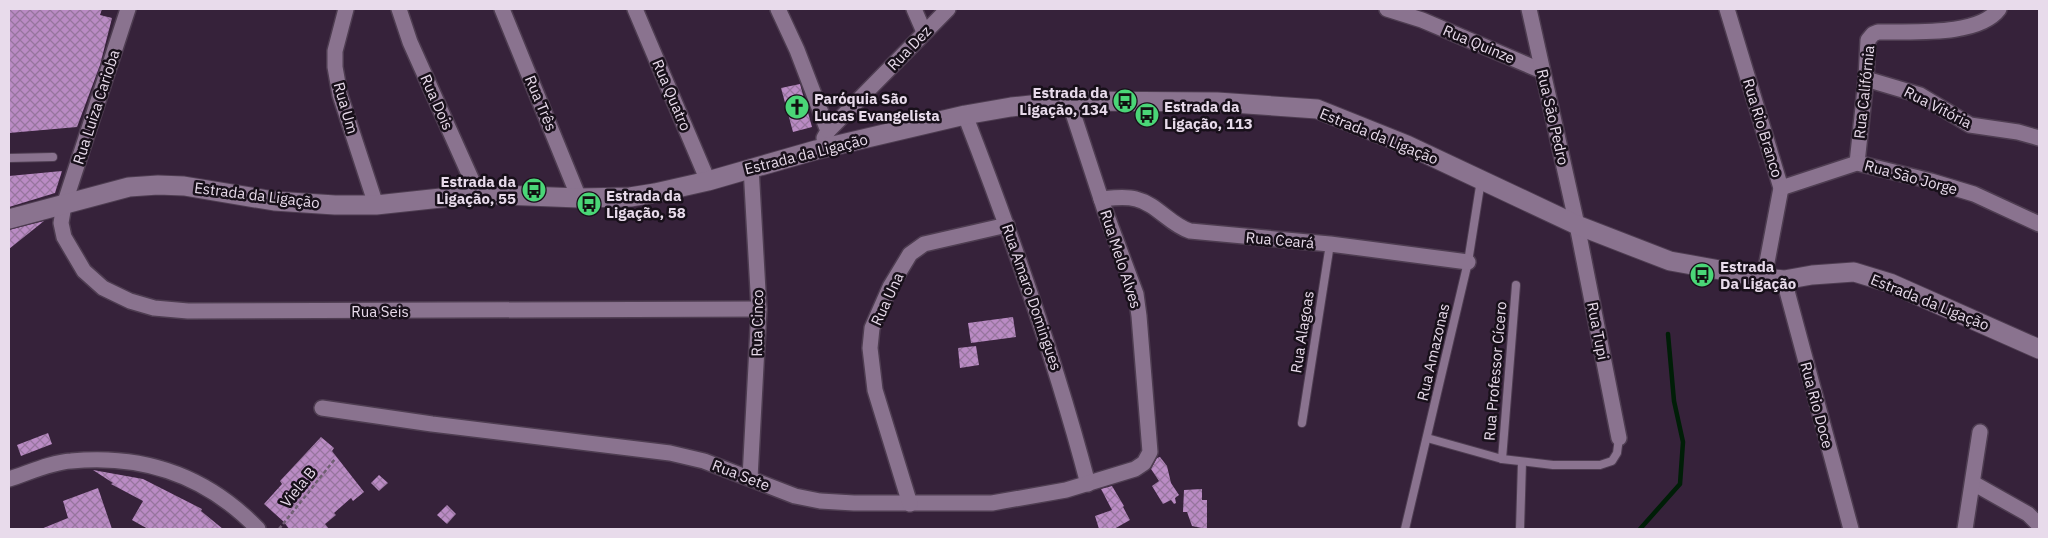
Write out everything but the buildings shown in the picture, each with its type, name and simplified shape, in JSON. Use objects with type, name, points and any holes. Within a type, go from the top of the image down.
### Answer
[{"type":"street","name":"Rua Luiza Carioba","points":[[64,205],[128,9]]},
{"type":"street","name":"Rua Um","points":[[346,9],[335,51],[335,68],[340,94],[376,205]]},
{"type":"street","name":"Rua Dois","points":[[399,9],[410,42],[478,194]]},
{"type":"street","name":"Rua Três","points":[[502,9],[579,198]]},
{"type":"street","name":"Rua Quatro","points":[[635,9],[708,180]]},
{"type":"street","points":[[778,9],[828,131]]},
{"type":"street","points":[[914,9],[924,32]]},
{"type":"street","name":"Rua Dez","points":[[816,150],[828,131],[948,9]]},
{"type":"street","name":"Rua Quinze","points":[[1387,9],[1422,20],[1542,71]]},
{"type":"street","name":"Rua São Pedro","points":[[1529,9],[1577,225]]},
{"type":"street","name":"Rua Rio Branco","points":[[1727,9],[1780,188],[1764,278]]},
{"type":"street","name":"Rua Califórnia","points":[[1857,163],[1866,79],[1867,46],[1868,40],[1873,34],[1878,32],[1959,28],[1979,23],[1994,15],[1999,9]]},
{"type":"street","name":"Rua Vitória","points":[[1866,79],[1920,95],[1970,125],[2018,132],[2039,138]]},
{"type":"street","name":"Estrada da Ligação","points":[[9,219],[129,187],[158,185],[184,186],[298,203],[376,205],[478,194],[579,198],[630,197],[708,180],[816,150],[965,115],[1011,107],[1069,101],[1217,102],[1317,109],[1407,145],[1577,225],[1670,262],[1784,280],[1812,274],[1854,272],[1890,284],[2039,349]]},
{"type":"street","name":"Rua Melo Alves","points":[[1069,101],[1101,199],[1136,294],[1150,452]]},
{"type":"street","name":"Rua Amaro Domingues","points":[[965,115],[1007,225],[1056,367],[1088,484]]},
{"type":"street","name":"Rua São Jorge","points":[[1780,188],[1857,163],[1931,181],[1974,194],[2039,224]]},
{"type":"street","name":"Rua Cinco","points":[[750,478],[759,309],[751,167]]},
{"type":"street","name":"Rua Ceará","points":[[1101,199],[1123,197],[1138,199],[1150,205],[1180,228],[1190,231],[1330,244],[1468,262]]},
{"type":"street","name":"Rua Seis","points":[[64,205],[61,223],[64,237],[84,272],[103,288],[130,301],[154,308],[188,311],[759,309]]},
{"type":"street","name":"Rua Una","points":[[910,504],[875,390],[870,348],[872,328],[890,287],[910,254],[924,244],[1007,225]]},
{"type":"street","name":"Rua Tupi","points":[[1577,225],[1619,438]]},
{"type":"street","name":"Rua Rio Doce","points":[[1784,280],[1851,529]]},
{"type":"street","name":"Rua Sete","points":[[322,408],[432,424],[670,453],[704,462],[795,496],[820,501],[910,504],[992,502],[1066,490],[1088,484],[1135,469],[1144,463],[1150,452]]},
{"type":"street","points":[[1965,529],[1980,432]]},
{"type":"street","points":[[9,479],[70,461],[117,460],[158,466],[195,481],[220,496],[240,510],[258,529]]},
{"type":"street","points":[[1973,483],[2028,514],[2039,525]]},
{"type":"lane","points":[[9,158],[54,157]]},
{"type":"lane","name":"Rua Amazonas","points":[[1405,529],[1468,262],[1481,180]]},
{"type":"lane","name":"Rua Alagoas","points":[[1302,423],[1330,244]]},
{"type":"lane","name":"Rua Professor Cícero","points":[[1502,459],[1516,286]]},
{"type":"lane","points":[[1427,438],[1502,459],[1553,465],[1600,465],[1608,463],[1617,453],[1619,438]]},
{"type":"lane","points":[[1520,529],[1522,462]]},
{"type":"path","name":"Viela B","points":[[278,529],[335,459]]},
{"type":"waterway","points":[[1640,529],[1680,484],[1683,442],[1674,401],[1668,334]]},
{"type":"place","name":"Estrada da Ligação, 134","points":[[1125,101]]},
{"type":"place","name":"Paróquia São Lucas Evangelista","points":[[797,107]]},
{"type":"place","name":"Estrada da Ligação, 113","points":[[1147,115]]},
{"type":"place","name":"Estrada da Ligação, 55","points":[[534,190]]},
{"type":"place","name":"Estrada da Ligação, 58","points":[[589,204]]},
{"type":"place","name":"Estrada Da Ligação","points":[[1702,275]]}]
